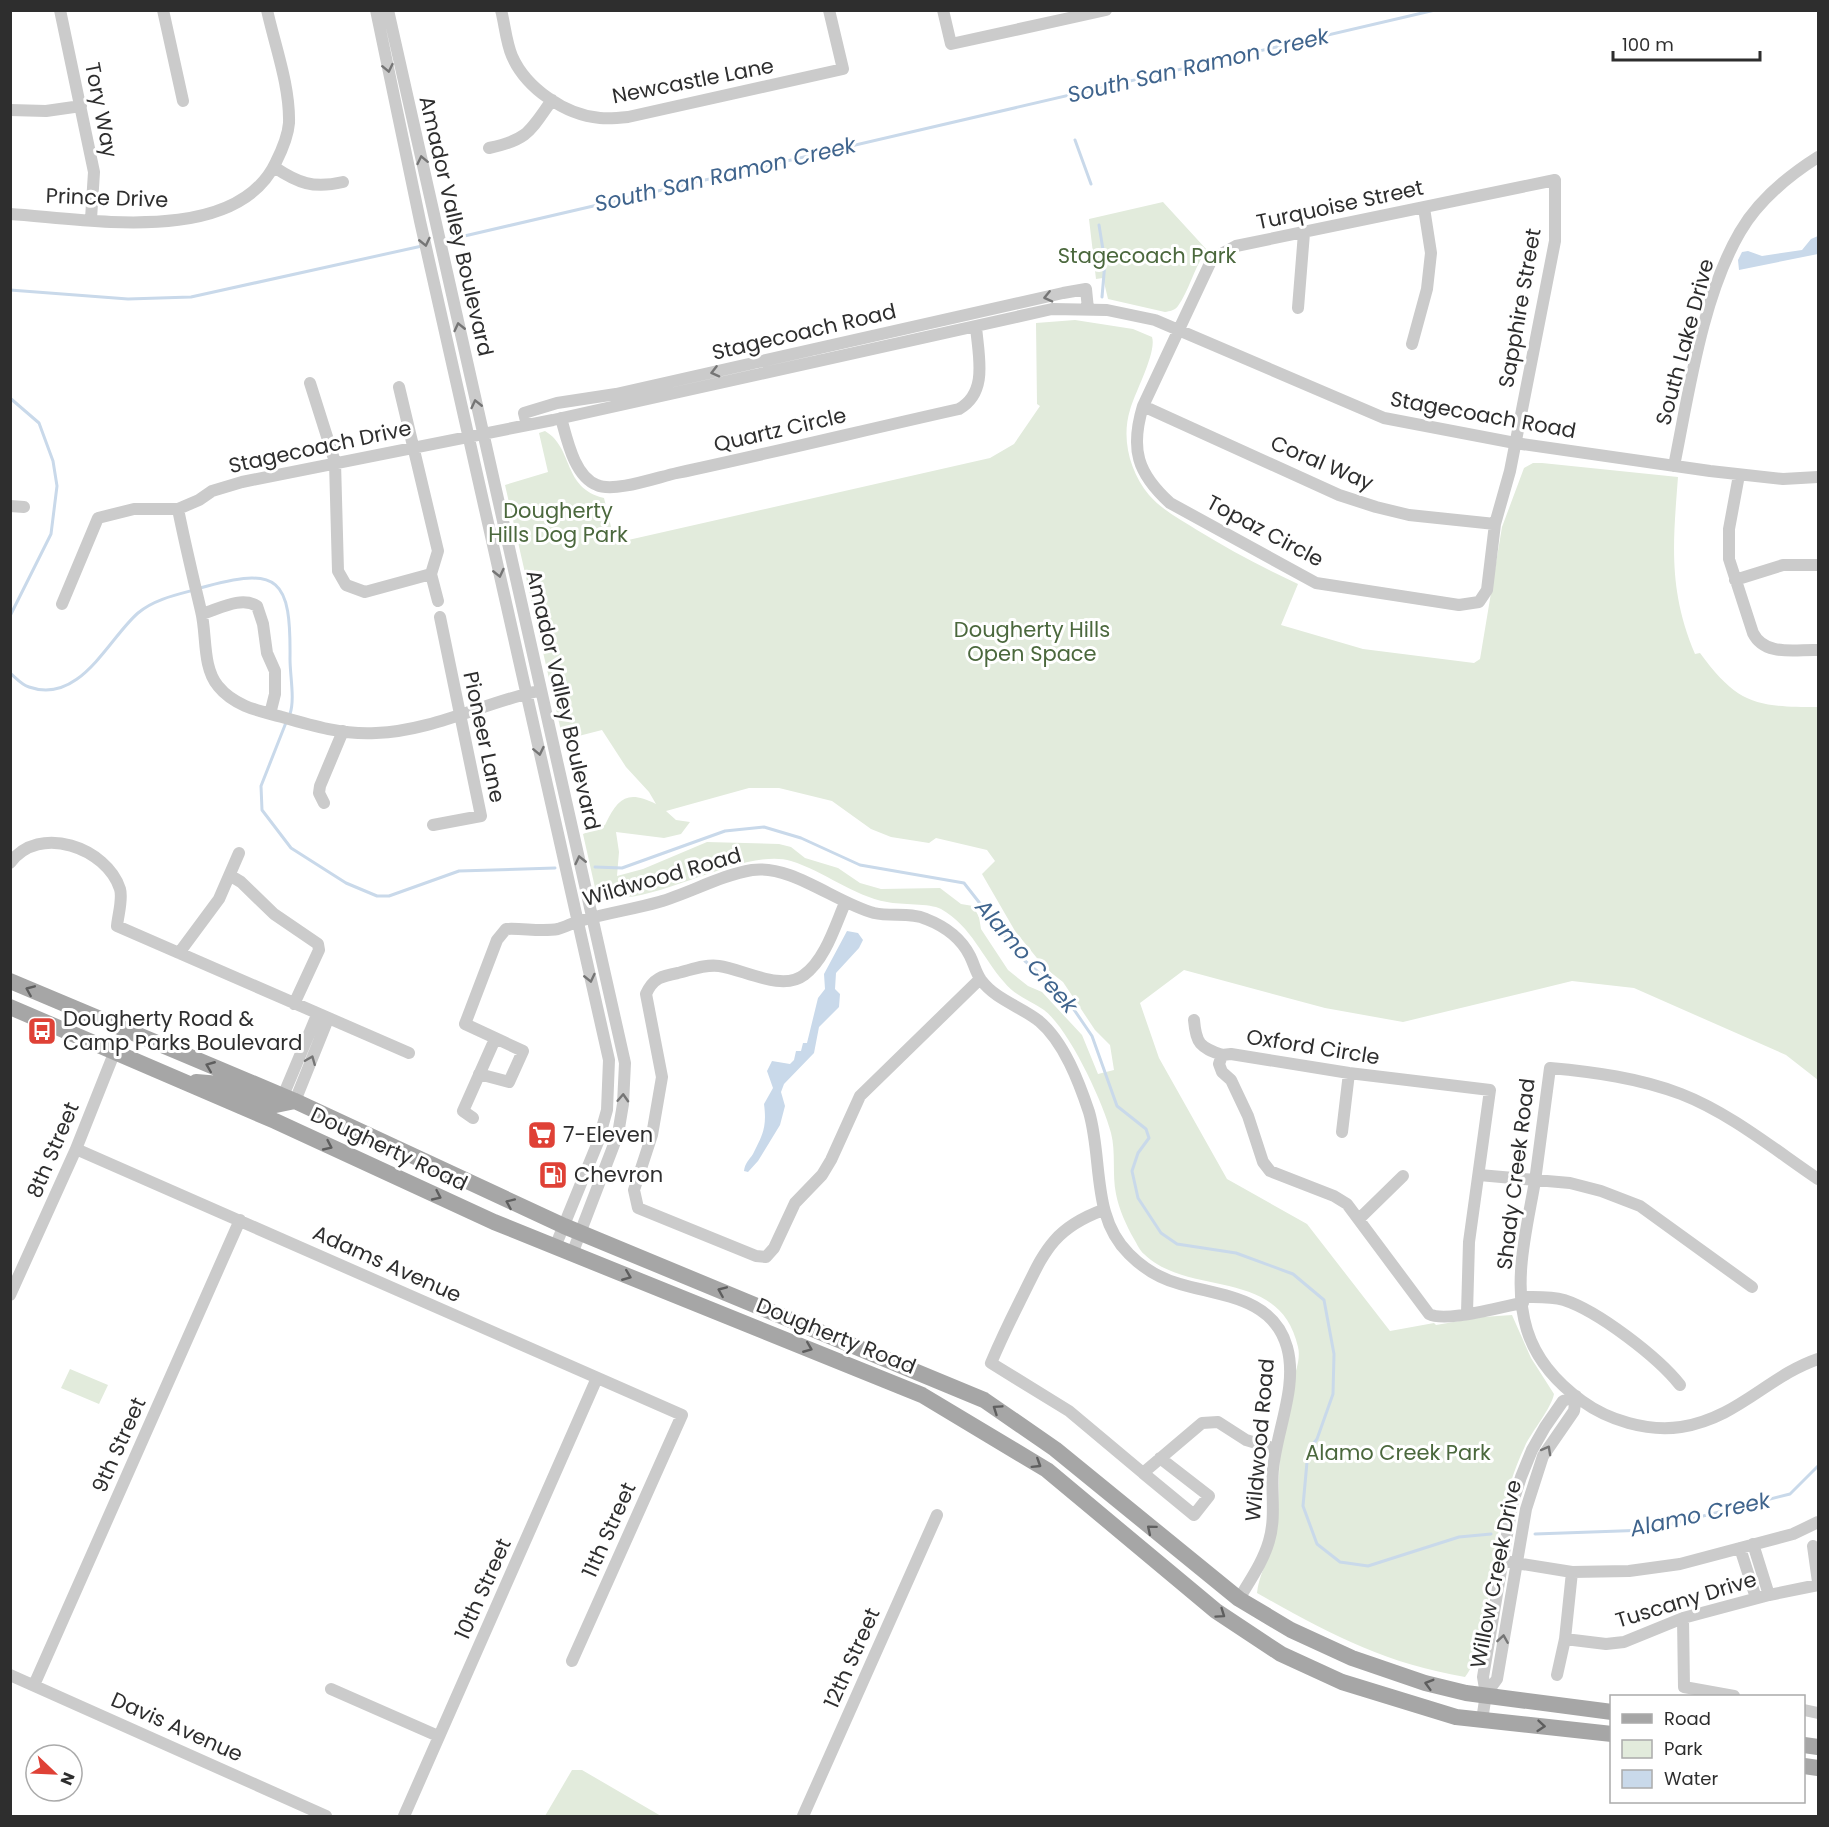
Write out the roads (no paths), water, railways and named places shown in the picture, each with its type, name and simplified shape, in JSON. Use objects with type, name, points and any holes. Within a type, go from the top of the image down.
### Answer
[{"type":"main road","name":"Dougherty Road","points":[[10,981],[289,1098],[564,1226],[984,1400],[1055,1449],[1239,1599],[1292,1630],[1352,1658],[1425,1683],[1466,1693],[1610,1712]]},
{"type":"main road","name":"Dougherty Road","points":[[10,1007],[115,1051],[494,1222],[922,1395],[1047,1470],[1216,1611],[1281,1654],[1342,1682],[1415,1707],[1456,1717],[1610,1734]]},
{"type":"main road","points":[[186,1083],[206,1081],[220,1084],[271,1106],[289,1098]]},
{"type":"main road","points":[[1139,1546],[1165,1556],[1220,1597],[1239,1599]]},
{"type":"street","name":"Tory Way","points":[[60,10],[94,172],[91,219]]},
{"type":"street","points":[[163,10],[183,100]]},
{"type":"street","name":"Prince Drive","points":[[10,214],[156,222],[182,220],[230,208],[247,199],[274,167],[284,146],[289,124],[287,100],[267,10]]},
{"type":"street","name":"Amador Valley Boulevard","points":[[376,10],[420,221],[609,1060],[607,1110],[598,1142],[555,1247]]},
{"type":"street","name":"Amador Valley Boulevard","points":[[388,10],[625,1063],[623,1104],[618,1134],[572,1254]]},
{"type":"street","name":"Newcastle Lane","points":[[501,10],[512,56],[528,82],[552,100],[582,114],[600,118],[628,117],[843,69],[829,10]]},
{"type":"street","points":[[943,10],[951,44],[1106,10]]},
{"type":"street","points":[[489,148],[516,142],[530,132],[552,100]]},
{"type":"street","points":[[10,110],[46,111],[81,106]]},
{"type":"street","name":"South Lake Drive","points":[[1674,466],[1695,362],[1722,269],[1740,231],[1763,201],[1797,170],[1818,156]]},
{"type":"street","points":[[274,167],[290,177],[313,185],[323,186],[343,182]]},
{"type":"street","name":"Turquoise Street","points":[[1177,329],[1212,259],[1223,251],[1236,246],[1555,180]]},
{"type":"street","name":"Sapphire Street","points":[[1515,443],[1555,241],[1555,180]]},
{"type":"street","points":[[1412,344],[1427,289],[1431,254],[1424,208]]},
{"type":"street","points":[[420,221],[434,218]]},
{"type":"street","points":[[1298,308],[1304,233]]},
{"type":"street","name":"Stagecoach Road","points":[[527,425],[524,413],[535,409],[693,384],[838,357],[1086,289],[1088,309]]},
{"type":"street","name":"Stagecoach Road","points":[[469,436],[561,418],[835,345],[942,327],[976,326],[1052,309],[1088,309],[1131,314],[1177,329],[1384,418],[1515,443],[1739,475],[1783,478],[1818,477]]},
{"type":"street","name":"Quartz Circle","points":[[561,418],[572,452],[584,474],[597,485],[618,486],[701,468],[958,409],[973,398],[979,380],[976,326]]},
{"type":"street","name":"Topaz Circle","points":[[1177,329],[1143,406],[1136,430],[1137,451],[1143,472],[1155,489],[1170,503],[1316,583],[1459,605],[1479,602],[1487,590],[1495,524],[1515,443]]},
{"type":"street","points":[[835,345],[838,357]]},
{"type":"street","points":[[310,382],[335,462],[338,571],[346,585],[365,592],[431,574]]},
{"type":"street","points":[[399,387],[438,551],[431,574],[438,601]]},
{"type":"street","name":"Coral Way","points":[[1143,406],[1348,498],[1409,515],[1495,524]]},
{"type":"street","name":"Stagecoach Drive","points":[[62,604],[98,518],[134,509],[178,509],[212,491],[242,482],[469,436]]},
{"type":"street","points":[[1739,475],[1728,543],[1735,580],[1753,633],[1762,645],[1778,650],[1818,650]]},
{"type":"street","points":[[10,506],[24,507]]},
{"type":"street","points":[[178,509],[189,567],[201,611],[209,666],[218,686],[248,709],[316,727],[378,734],[459,716],[540,690]]},
{"type":"street","points":[[1735,580],[1783,565],[1818,565]]},
{"type":"street","points":[[201,611],[238,602],[247,602],[257,606],[263,624],[267,653],[275,671],[272,715]]},
{"type":"street","name":"Pioneer Lane","points":[[433,825],[481,816],[440,617]]},
{"type":"street","points":[[324,803],[319,793],[320,786],[343,731]]},
{"type":"street","points":[[10,863],[15,857],[43,844],[80,848],[100,859],[113,874],[121,891],[117,926],[409,1053]]},
{"type":"street","points":[[179,953],[219,899],[239,854]]},
{"type":"street","name":"Wildwood Road","points":[[495,1040],[465,1024],[497,940],[506,929],[558,929],[577,921],[660,901],[753,870],[772,870],[790,875],[845,903],[877,914],[921,917],[942,926],[955,936],[969,953],[980,979],[999,998],[1041,1023],[1059,1044],[1088,1109],[1095,1134],[1103,1210],[1122,1245],[1147,1269],[1179,1284],[1239,1299],[1257,1306],[1286,1342],[1290,1363],[1289,1385],[1276,1449],[1269,1541],[1259,1565],[1239,1599]]},
{"type":"street","points":[[231,876],[241,882],[274,914],[318,944],[319,950],[294,1004]]},
{"type":"street","points":[[845,903],[820,954],[804,976],[782,982],[709,966],[660,977],[651,983],[646,994],[662,1077],[652,1134],[634,1190],[638,1208],[756,1256],[766,1257],[774,1248],[795,1203],[822,1175],[831,1160],[860,1096],[980,979]]},
{"type":"street","points":[[289,1098],[322,1017]]},
{"type":"street","points":[[1194,1020],[1196,1039],[1205,1049],[1222,1055]]},
{"type":"street","points":[[474,1118],[463,1111],[479,1074],[495,1040],[523,1051],[509,1082],[479,1074]]},
{"type":"street","name":"8th Street","points":[[10,1295],[76,1149],[115,1051]]},
{"type":"street","name":"Oxford Circle","points":[[1467,1313],[1469,1242],[1490,1090],[1349,1073],[1231,1054],[1222,1055],[1219,1064],[1222,1072],[1231,1080],[1248,1116],[1263,1162],[1269,1171],[1334,1196],[1347,1204],[1360,1218],[1429,1314],[1436,1317],[1467,1313],[1523,1300],[1548,1297],[1585,1308],[1666,1367],[1680,1384]]},
{"type":"street","name":"Shady Creek Road","points":[[1818,1179],[1720,1114],[1682,1094],[1638,1081],[1550,1068],[1521,1263],[1527,1329],[1550,1374],[1595,1411],[1628,1423],[1679,1428],[1711,1419],[1746,1403],[1772,1383],[1818,1359]]},
{"type":"street","points":[[1342,1132],[1349,1073]]},
{"type":"street","name":"Adams Avenue","points":[[76,1149],[682,1415]]},
{"type":"street","points":[[1479,1175],[1535,1178],[1601,1191],[1640,1206],[1752,1287]]},
{"type":"street","points":[[1360,1218],[1403,1176]]},
{"type":"street","points":[[1103,1210],[1069,1226],[1037,1262],[992,1362],[1069,1411],[1194,1515],[1209,1496],[1160,1458]]},
{"type":"street","name":"9th Street","points":[[34,1685],[240,1220]]},
{"type":"street","name":"10th Street","points":[[404,1816],[597,1378]]},
{"type":"street","name":"Willow Creek Drive","points":[[1482,1720],[1486,1694],[1483,1677],[1512,1505],[1532,1450],[1563,1401],[1576,1396],[1574,1411],[1543,1456],[1526,1509],[1497,1679],[1486,1694]]},
{"type":"street","name":"11th Street","points":[[572,1661],[682,1415]]},
{"type":"street","points":[[1143,1473],[1202,1423],[1218,1422],[1246,1440],[1276,1449]]},
{"type":"street","name":"12th Street","points":[[803,1816],[937,1515]]},
{"type":"street","points":[[1502,1560],[1572,1572],[1629,1571],[1680,1564],[1793,1534],[1818,1522]]},
{"type":"street","points":[[1753,1544],[1769,1595]]},
{"type":"street","points":[[1813,1546],[1818,1584]]},
{"type":"street","points":[[1740,1548],[1756,1598]]},
{"type":"street","points":[[1557,1675],[1565,1639],[1572,1572]]},
{"type":"street","name":"Tuscany Drive","points":[[1565,1639],[1605,1644],[1624,1642],[1683,1618],[1818,1584]]},
{"type":"street","points":[[1683,1618],[1684,1687],[1728,1695]]},
{"type":"street","name":"Davis Avenue","points":[[10,1675],[326,1816]]},
{"type":"street","points":[[331,1689],[438,1736]]},
{"type":"water","points":[[1818,236],[1818,254],[1739,270],[1738,260],[1742,252],[1748,251],[1762,256],[1802,250],[1811,239]]},
{"type":"water","points":[[847,931],[858,933],[863,940],[859,948],[836,973],[835,989],[840,994],[839,1007],[819,1027],[814,1053],[784,1084],[781,1092],[785,1106],[780,1125],[758,1161],[748,1172],[744,1171],[763,1130],[764,1104],[773,1088],[767,1071],[772,1061],[790,1064],[794,1060],[796,1051],[801,1051],[803,1043],[807,1043],[818,998],[825,989],[824,974]]},
{"type":"waterway","name":"South San Ramon Creek","points":[[443,241],[1435,10]]},
{"type":"waterway","points":[[1075,140],[1091,184]]},
{"type":"waterway","points":[[1099,225],[1105,262],[1102,297]]},
{"type":"waterway","name":"South San Ramon Creek","points":[[10,290],[128,299],[191,297],[422,246]]},
{"type":"waterway","name":"Alamo Creek","points":[[10,398],[39,423],[53,461],[57,486],[51,534],[10,616]]},
{"type":"waterway","name":"Alamo Creek","points":[[200,588],[248,578],[264,579],[275,585],[283,595],[288,611],[290,632],[292,694],[290,714]]},
{"type":"waterway","name":"Alamo Creek","points":[[10,673],[29,687],[47,690],[63,687],[78,678],[91,666],[144,608],[194,590]]},
{"type":"waterway","name":"Alamo Creek","points":[[287,720],[261,786],[262,810],[291,848],[346,883],[377,896],[389,896],[459,871],[555,868]]},
{"type":"waterway","name":"Alamo Creek","points":[[595,867],[622,868],[725,831],[764,827],[801,838],[860,865],[964,883],[1025,961],[1062,992],[1092,1036],[1117,1106],[1146,1129],[1149,1138],[1138,1153],[1132,1171],[1138,1198],[1161,1233],[1177,1244],[1236,1253],[1293,1274],[1324,1300],[1334,1354],[1333,1394],[1317,1439],[1308,1451],[1303,1506],[1317,1544],[1340,1562],[1368,1566],[1459,1537],[1491,1534]]},
{"type":"waterway","name":"Alamo Creek","points":[[1535,1534],[1648,1530],[1790,1494],[1818,1466]]},
{"type":"place","name":"Dougherty Road & Camp Parks Boulevard","points":[[42,1031]]},
{"type":"place","name":"7-Eleven","points":[[542,1135]]},
{"type":"place","name":"Chevron","points":[[553,1175]]},
{"type":"park label","name":"Stagecoach Park","points":[[1147,256]]},
{"type":"park label","name":"Dougherty Hills Dog Park","points":[[558,523]]},
{"type":"park label","name":"Dougherty Hills Open Space","points":[[1032,642]]},
{"type":"park label","name":"Alamo Creek Park","points":[[1398,1453]]}]
